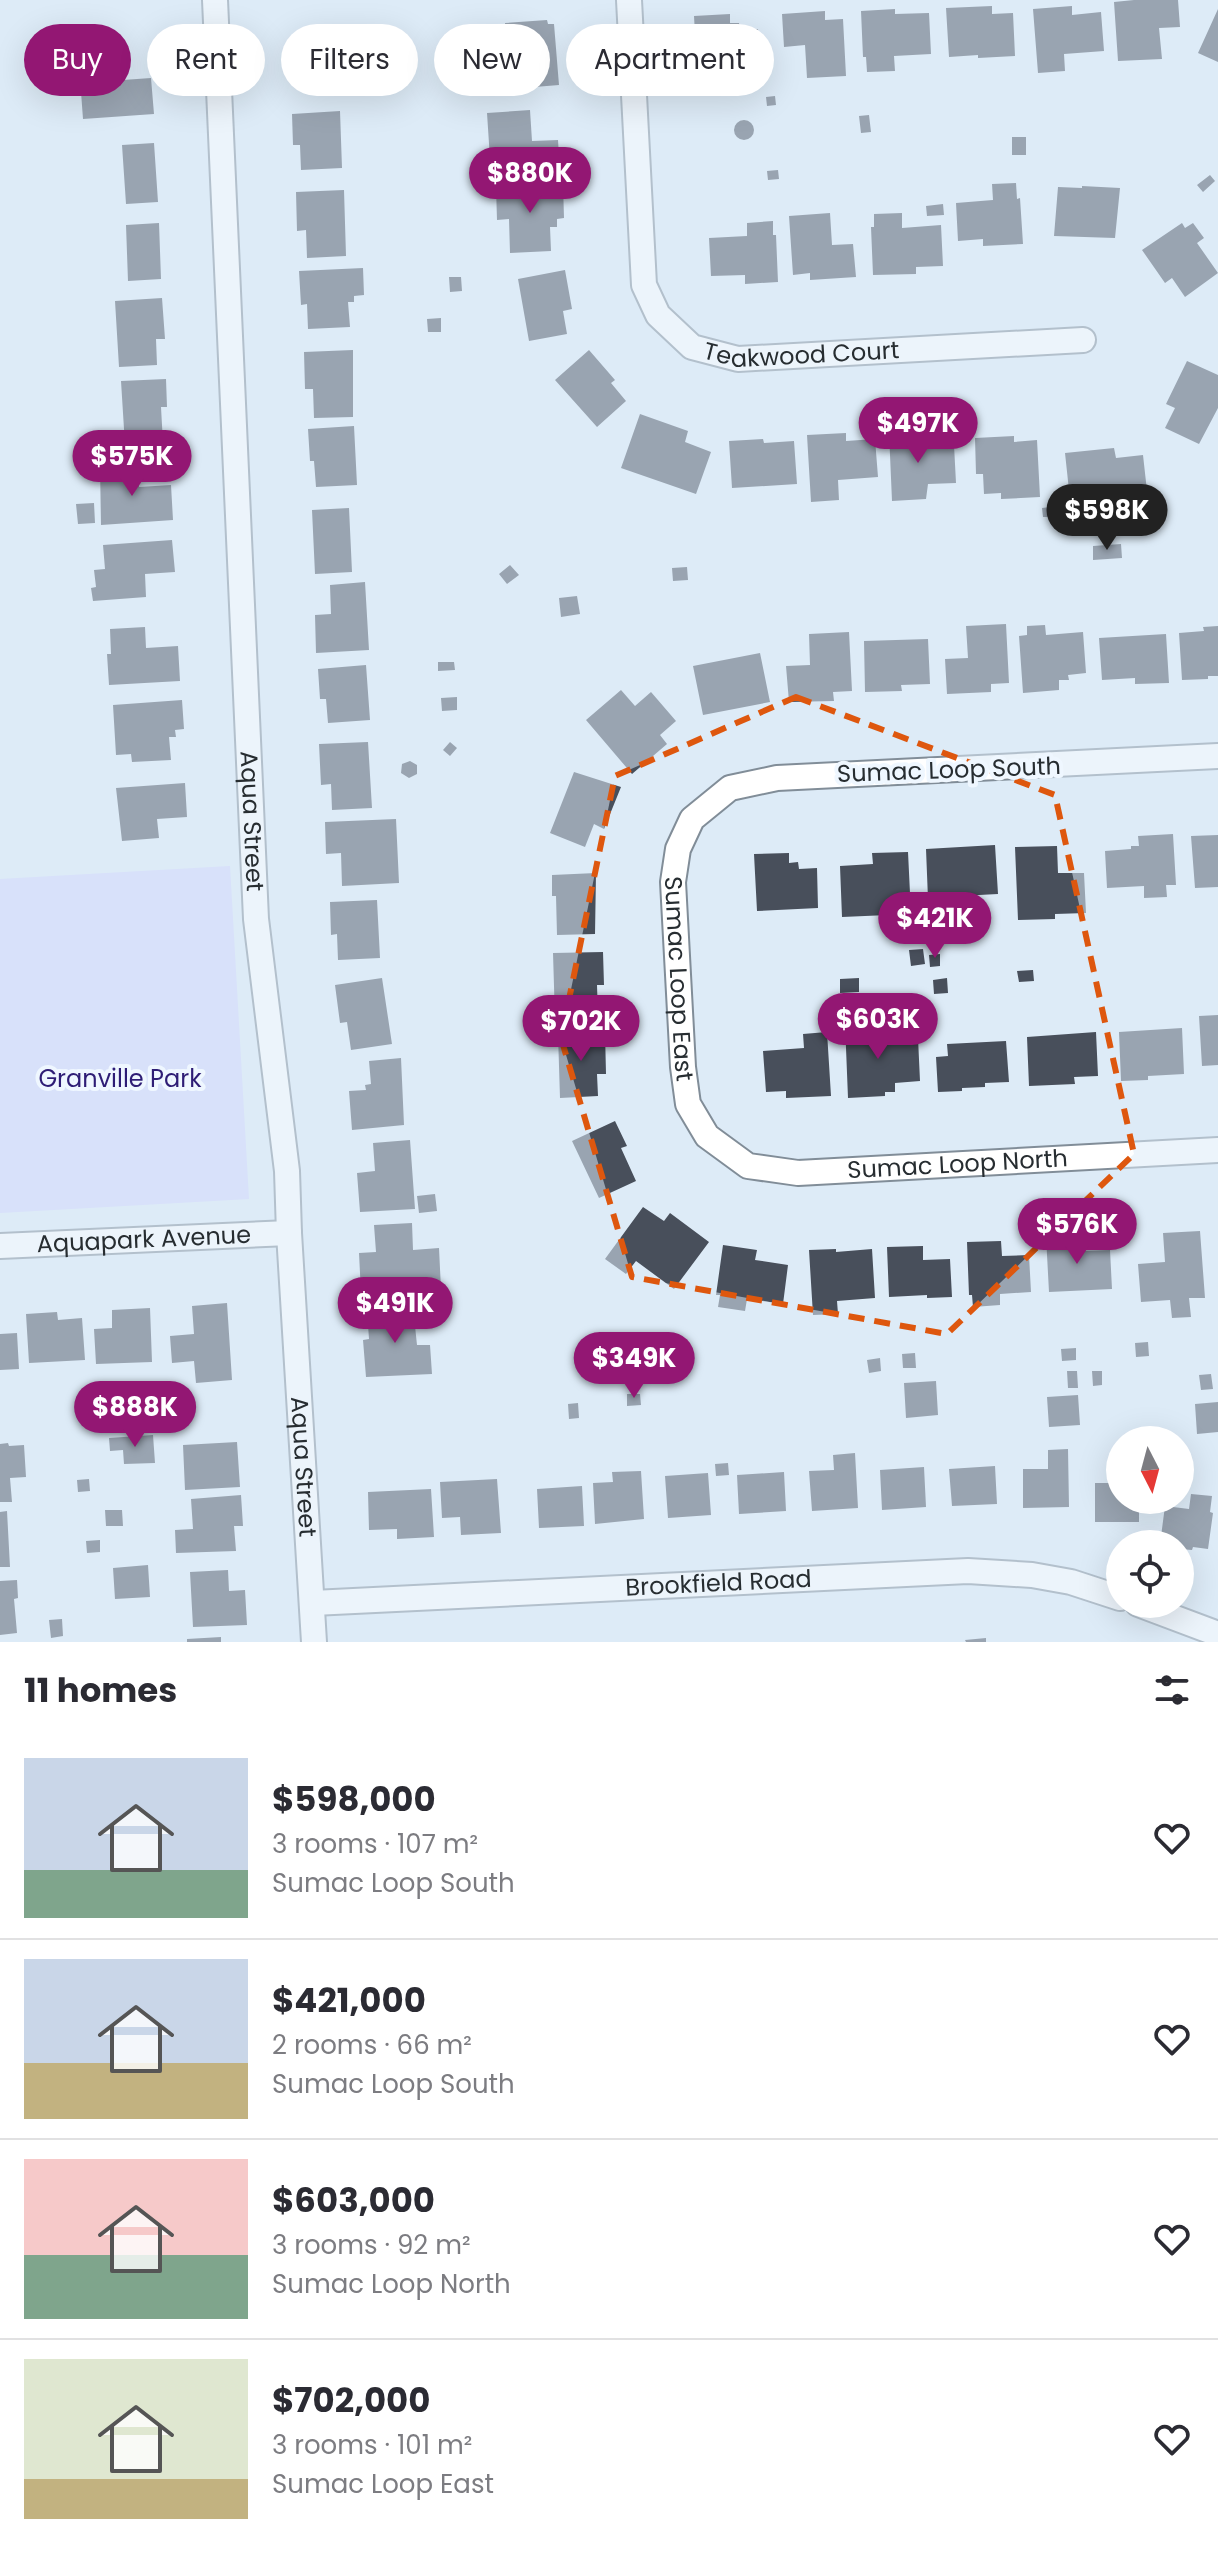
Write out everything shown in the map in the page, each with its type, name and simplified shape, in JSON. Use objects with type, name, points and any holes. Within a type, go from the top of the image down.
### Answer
[{"type":"street","name":"Aqua Street","points":[[215,0],[256,919],[287,1171],[314,1642]]},
{"type":"street","name":"Teakwood Court","points":[[629,0],[644,285],[658,315],[692,347],[738,359],[1083,340]]},
{"type":"street","name":"Sumac Loop South","points":[[692,819],[730,788],[777,778],[1218,756]]},
{"type":"street","name":"Sumac Loop East","points":[[692,819],[678,849],[673,882],[683,1067],[688,1104],[707,1136]]},
{"type":"street","name":"Sumac Loop North","points":[[707,1136],[748,1166],[798,1173],[1218,1150]]},
{"type":"street","name":"Aquapark Avenue","points":[[0,1246],[289,1233]]},
{"type":"street","name":"Brookfield Road","points":[[313,1603],[968,1571],[1032,1575],[1071,1582],[1106,1593]]},
{"type":"street","points":[[1175,1618],[1218,1634]]},
{"type":"highlighted area","points":[[796,697],[1055,795],[1134,1154],[947,1334],[632,1277],[561,1038],[615,776]]},
{"type":"green space","name":"Granville Park","points":[[230,866],[249,1199],[0,1213],[0,879]]},
{"type":"building","points":[[1178,0],[1180,27],[1159,28],[1162,59],[1118,61],[1114,2]]},
{"type":"building","points":[[992,6],[992,14],[1013,13],[1015,56],[949,57],[946,8]]},
{"type":"building","points":[[1072,6],[1072,15],[1101,12],[1104,51],[1064,54],[1065,71],[1038,73],[1033,9]]},
{"type":"building","points":[[895,9],[895,14],[929,13],[931,54],[894,56],[895,71],[867,72],[866,57],[863,57],[861,11]]},
{"type":"building","points":[[1218,9],[1218,62],[1198,53]]},
{"type":"building","points":[[825,11],[825,20],[843,19],[846,76],[807,78],[805,45],[784,47],[782,14]]},
{"type":"building","points":[[730,14],[730,23],[739,24],[694,24],[694,16]]},
{"type":"building","points":[[547,20],[548,24],[505,24]]},
{"type":"building","points":[[550,24],[554,24],[559,85],[550,86]]},
{"type":"building","points":[[147,78],[147,96],[152,96],[154,114],[83,119],[81,96],[131,96],[131,79]]},
{"type":"building","points":[[775,96],[776,105],[767,106],[766,97]]},
{"type":"building","points":[[530,110],[532,141],[558,140],[560,172],[491,174],[487,113]]},
{"type":"building","points":[[340,111],[342,168],[301,170],[300,145],[293,145],[292,114]]},
{"type":"building","points":[[869,115],[871,132],[861,133],[859,116]]},
{"type":"building","points":[[744,120],[751,123],[754,130],[751,137],[744,140],[737,137],[734,130],[737,123]]},
{"type":"building","points":[[1012,137],[1026,137],[1026,155],[1012,155]]},
{"type":"building","points":[[154,143],[158,202],[126,204],[122,145]]},
{"type":"building","points":[[778,170],[779,179],[768,180],[767,171]]},
{"type":"building","points":[[1210,175],[1215,181],[1203,192],[1197,185]]},
{"type":"building","points":[[1016,183],[1023,244],[983,246],[983,239],[958,241],[956,203],[993,200],[992,184]]},
{"type":"building","points":[[563,184],[564,218],[557,219],[557,227],[550,227],[551,251],[510,253],[509,219],[497,220],[496,187]]},
{"type":"building","points":[[1058,187],[1120,188],[1115,238],[1054,236]]},
{"type":"building","points":[[344,190],[346,256],[307,258],[306,230],[297,231],[296,192]]},
{"type":"building","points":[[943,204],[944,215],[927,216],[926,206]]},
{"type":"building","points":[[830,213],[832,245],[853,244],[856,277],[810,280],[810,273],[793,275],[789,216]]},
{"type":"building","points":[[902,213],[902,228],[941,225],[943,266],[916,267],[916,274],[873,275],[871,227],[874,227],[874,214]]},
{"type":"building","points":[[773,221],[778,282],[745,284],[745,275],[711,276],[709,238],[747,236],[747,223]]},
{"type":"building","points":[[159,223],[161,279],[128,281],[126,225]]},
{"type":"building","points":[[1182,223],[1185,228],[1193,223],[1204,238],[1197,243],[1218,273],[1185,297],[1172,278],[1165,283],[1142,250]]},
{"type":"building","points":[[363,268],[364,295],[354,296],[354,302],[348,302],[350,327],[308,329],[307,304],[301,305],[299,271]]},
{"type":"building","points":[[565,270],[572,309],[563,311],[567,334],[529,341],[518,279]]},
{"type":"building","points":[[449,277],[461,277],[462,291],[450,292]]},
{"type":"building","points":[[162,298],[165,339],[156,339],[157,365],[119,367],[115,301]]},
{"type":"building","points":[[441,318],[441,332],[428,332],[427,319]]},
{"type":"building","points":[[353,350],[353,417],[314,418],[313,389],[305,389],[304,352]]},
{"type":"building","points":[[589,350],[615,380],[611,383],[626,401],[597,427],[555,380]]},
{"type":"building","points":[[1187,361],[1218,375],[1218,408],[1199,444],[1165,428],[1175,408],[1166,404]]},
{"type":"building","points":[[166,379],[167,407],[161,407],[163,443],[125,445],[121,381]]},
{"type":"building","points":[[640,414],[688,431],[685,442],[711,452],[696,494],[621,468]]},
{"type":"building","points":[[354,426],[357,485],[316,487],[308,429]]},
{"type":"building","points":[[926,431],[927,447],[954,445],[956,483],[928,484],[926,499],[892,501],[889,432]]},
{"type":"building","points":[[846,433],[846,441],[875,439],[878,477],[838,480],[839,500],[811,502],[807,435]]},
{"type":"building","points":[[1014,436],[1014,442],[1037,440],[1040,497],[1001,499],[1001,493],[984,494],[983,474],[976,474],[975,438]]},
{"type":"building","points":[[763,439],[764,443],[794,441],[797,484],[732,488],[729,441]]},
{"type":"building","points":[[1114,448],[1116,458],[1143,455],[1148,500],[1118,504],[1120,516],[1097,519],[1096,506],[1071,509],[1065,453]]},
{"type":"building","points":[[138,464],[139,487],[171,485],[173,520],[101,525],[100,466]]},
{"type":"building","points":[[94,503],[95,523],[78,524],[76,504]]},
{"type":"building","points":[[1050,507],[1051,517],[1043,517],[1042,508]]},
{"type":"building","points":[[349,508],[352,572],[315,574],[312,510]]},
{"type":"building","points":[[172,540],[175,572],[145,574],[146,597],[93,601],[91,588],[96,587],[94,570],[105,569],[103,545]]},
{"type":"building","points":[[1121,544],[1122,558],[1093,560],[1093,546]]},
{"type":"building","points":[[510,565],[519,575],[507,584],[499,574]]},
{"type":"building","points":[[687,567],[688,580],[673,581],[672,568]]},
{"type":"building","points":[[365,582],[369,650],[316,653],[315,615],[331,614],[330,585]]},
{"type":"building","points":[[577,596],[580,614],[561,617],[559,598]]},
{"type":"building","points":[[1006,624],[1009,683],[991,684],[991,692],[947,694],[945,659],[968,658],[966,626]]},
{"type":"building","points":[[1045,625],[1046,635],[1083,632],[1086,673],[1068,675],[1069,680],[1059,680],[1059,690],[1023,693],[1019,636],[1027,635],[1027,626]]},
{"type":"building","points":[[1218,626],[1218,676],[1182,680],[1179,633],[1204,631],[1203,627]]},
{"type":"building","points":[[145,627],[146,648],[178,646],[180,681],[109,685],[107,654],[111,654],[110,629]]},
{"type":"building","points":[[849,632],[852,691],[833,692],[834,701],[789,702],[786,666],[810,665],[809,634]]},
{"type":"building","points":[[1166,634],[1169,683],[1135,684],[1135,678],[1102,680],[1099,638]]},
{"type":"building","points":[[928,639],[930,684],[901,685],[902,691],[865,692],[864,641]]},
{"type":"building","points":[[760,653],[770,702],[703,715],[693,666]]},
{"type":"building","points":[[438,662],[454,662],[455,670],[438,671]]},
{"type":"building","points":[[366,665],[370,720],[328,723],[326,699],[320,699],[318,669]]},
{"type":"building","points":[[621,690],[635,706],[651,692],[676,721],[660,735],[667,744],[632,774],[586,720]]},
{"type":"building","points":[[457,697],[457,710],[442,711],[441,698]]},
{"type":"building","points":[[182,700],[184,729],[175,730],[176,737],[169,737],[171,760],[132,762],[131,754],[116,755],[113,705]]},
{"type":"building","points":[[368,742],[372,808],[332,810],[331,784],[321,785],[319,744]]},
{"type":"building","points":[[450,742],[457,748],[450,756],[443,750]]},
{"type":"building","points":[[410,761],[417,765],[417,774],[409,778],[401,773],[402,764]]},
{"type":"building","points":[[574,772],[621,787],[604,829],[594,824],[585,847],[550,833]]},
{"type":"building","points":[[185,783],[187,817],[157,819],[159,838],[122,841],[116,788]]},
{"type":"building","points":[[396,819],[399,883],[342,886],[341,853],[326,854],[325,822]]},
{"type":"building","points":[[1173,834],[1176,885],[1166,885],[1167,897],[1144,898],[1144,886],[1107,888],[1105,851],[1139,846],[1138,836]]},
{"type":"building","points":[[1218,835],[1218,887],[1195,888],[1191,836]]},
{"type":"building","points":[[995,845],[998,894],[960,896],[961,909],[935,910],[934,898],[928,899],[926,849]]},
{"type":"building","points":[[1057,846],[1058,873],[1084,873],[1086,913],[1055,914],[1055,919],[1018,920],[1015,847]]},
{"type":"building","points":[[908,852],[911,914],[842,917],[840,866],[873,864],[872,853]]},
{"type":"building","points":[[789,853],[789,863],[798,862],[799,869],[817,868],[818,908],[757,911],[754,854]]},
{"type":"building","points":[[596,873],[595,934],[557,935],[552,875]]},
{"type":"building","points":[[377,900],[380,958],[338,960],[337,934],[331,935],[330,902]]},
{"type":"building","points":[[923,949],[925,964],[911,966],[909,950]]},
{"type":"building","points":[[603,952],[604,985],[597,985],[598,1017],[555,1019],[553,953]]},
{"type":"building","points":[[940,954],[940,966],[930,967],[929,955]]},
{"type":"building","points":[[1033,970],[1034,981],[1019,982],[1017,971]]},
{"type":"building","points":[[382,978],[392,1044],[351,1050],[347,1022],[340,1023],[335,985]]},
{"type":"building","points":[[859,978],[859,992],[840,993],[840,979]]},
{"type":"building","points":[[947,978],[948,993],[934,994],[933,980]]},
{"type":"building","points":[[1218,1015],[1218,1065],[1202,1066],[1199,1016]]},
{"type":"building","points":[[879,1022],[879,1040],[918,1038],[920,1081],[895,1083],[895,1092],[885,1092],[885,1096],[848,1098],[845,1023]]},
{"type":"building","points":[[1182,1028],[1184,1074],[1121,1081],[1119,1032]]},
{"type":"building","points":[[605,1032],[606,1074],[597,1074],[598,1096],[560,1098],[558,1034]]},
{"type":"building","points":[[827,1032],[831,1096],[786,1098],[786,1091],[766,1092],[763,1051],[804,1048],[803,1034]]},
{"type":"building","points":[[1096,1032],[1098,1076],[1074,1077],[1075,1084],[1029,1086],[1027,1037]]},
{"type":"building","points":[[1006,1041],[1009,1082],[938,1092],[936,1057],[948,1056],[947,1044]]},
{"type":"building","points":[[401,1058],[404,1125],[352,1130],[349,1091],[366,1090],[365,1085],[371,1084],[369,1061]]},
{"type":"building","points":[[615,1121],[627,1146],[621,1148],[636,1181],[599,1198],[572,1141]]},
{"type":"building","points":[[410,1140],[415,1209],[360,1212],[357,1173],[375,1171],[373,1143]]},
{"type":"building","points":[[435,1194],[437,1211],[419,1213],[417,1196]]},
{"type":"building","points":[[643,1207],[664,1221],[670,1213],[709,1242],[674,1289],[636,1261],[626,1274],[605,1259]]},
{"type":"building","points":[[412,1223],[413,1250],[439,1248],[441,1289],[361,1293],[359,1253],[376,1252],[374,1225]]},
{"type":"building","points":[[1200,1231],[1205,1298],[1189,1298],[1191,1317],[1172,1318],[1170,1300],[1141,1302],[1138,1264],[1165,1262],[1163,1233]]},
{"type":"building","points":[[1083,1235],[1083,1251],[1110,1250],[1112,1289],[1049,1292],[1046,1236]]},
{"type":"building","points":[[1001,1241],[1002,1256],[1029,1255],[1031,1292],[1000,1294],[1000,1305],[973,1307],[972,1295],[969,1295],[967,1242]]},
{"type":"building","points":[[723,1245],[757,1250],[755,1260],[788,1265],[783,1304],[747,1299],[745,1311],[718,1307],[720,1295],[716,1295]]},
{"type":"building","points":[[923,1246],[923,1260],[950,1259],[952,1297],[889,1297],[887,1247]]},
{"type":"building","points":[[836,1249],[836,1252],[872,1249],[875,1298],[837,1301],[838,1314],[813,1315],[809,1250]]},
{"type":"building","points":[[227,1303],[232,1380],[196,1383],[194,1361],[172,1363],[170,1336],[194,1334],[192,1306]]},
{"type":"building","points":[[413,1307],[417,1345],[430,1345],[432,1374],[366,1377],[363,1340],[369,1339],[367,1311]]},
{"type":"building","points":[[150,1308],[152,1362],[96,1364],[94,1329],[112,1328],[112,1310]]},
{"type":"building","points":[[57,1312],[58,1320],[82,1318],[85,1360],[29,1363],[26,1314]]},
{"type":"building","points":[[17,1333],[19,1369],[0,1370],[0,1334]]},
{"type":"building","points":[[1148,1342],[1149,1356],[1136,1357],[1135,1343]]},
{"type":"building","points":[[1076,1348],[1076,1360],[1062,1361],[1061,1349]]},
{"type":"building","points":[[915,1353],[916,1368],[903,1368],[902,1354]]},
{"type":"building","points":[[880,1358],[881,1371],[869,1373],[867,1360]]},
{"type":"building","points":[[1067,1371],[1077,1371],[1078,1388],[1068,1388]]},
{"type":"building","points":[[1092,1371],[1102,1371],[1102,1385],[1093,1386]]},
{"type":"building","points":[[1211,1374],[1213,1389],[1201,1390],[1199,1375]]},
{"type":"building","points":[[936,1381],[938,1415],[906,1418],[904,1383]]},
{"type":"building","points":[[627,1394],[640,1394],[641,1405],[627,1406]]},
{"type":"building","points":[[1078,1395],[1080,1425],[1049,1427],[1047,1397]]},
{"type":"building","points":[[1218,1402],[1218,1432],[1197,1434],[1195,1404]]},
{"type":"building","points":[[578,1403],[579,1418],[569,1419],[568,1404]]},
{"type":"building","points":[[153,1435],[155,1463],[124,1464],[123,1450],[110,1451],[109,1438]]},
{"type":"building","points":[[237,1442],[240,1487],[185,1490],[183,1445]]},
{"type":"building","points":[[8,1443],[9,1446],[24,1445],[26,1477],[10,1478],[12,1502],[0,1502],[0,1444]]},
{"type":"building","points":[[1068,1449],[1069,1507],[1023,1508],[1023,1469],[1048,1469],[1048,1450]]},
{"type":"building","points":[[855,1453],[858,1508],[812,1511],[809,1471],[834,1470],[833,1455]]},
{"type":"building","points":[[728,1463],[729,1475],[716,1476],[715,1464]]},
{"type":"building","points":[[995,1466],[997,1504],[952,1506],[949,1469]]},
{"type":"building","points":[[924,1467],[926,1507],[882,1510],[880,1470]]},
{"type":"building","points":[[641,1471],[644,1519],[595,1524],[593,1483],[613,1482],[612,1472]]},
{"type":"building","points":[[784,1472],[786,1511],[739,1514],[737,1475]]},
{"type":"building","points":[[708,1473],[711,1515],[668,1518],[665,1476]]},
{"type":"building","points":[[89,1479],[90,1491],[78,1492],[77,1480]]},
{"type":"building","points":[[497,1479],[501,1533],[461,1535],[460,1517],[442,1518],[440,1482]]},
{"type":"building","points":[[1095,1483],[1106,1483],[1106,1514],[1139,1514],[1139,1522],[1095,1522]]},
{"type":"building","points":[[582,1486],[584,1526],[539,1528],[537,1489]]},
{"type":"building","points":[[431,1489],[434,1537],[397,1539],[397,1529],[369,1530],[368,1492]]},
{"type":"building","points":[[1194,1494],[1212,1496],[1208,1549],[1194,1547],[1194,1530],[1162,1530],[1164,1514],[1194,1514]]},
{"type":"building","points":[[241,1495],[243,1526],[234,1526],[236,1551],[176,1553],[175,1530],[193,1529],[191,1499]]},
{"type":"building","points":[[105,1510],[122,1510],[123,1526],[106,1526]]},
{"type":"building","points":[[7,1511],[10,1567],[0,1567],[0,1512]]},
{"type":"building","points":[[100,1540],[100,1552],[87,1553],[86,1541]]},
{"type":"building","points":[[148,1565],[150,1597],[115,1599],[113,1568]]},
{"type":"building","points":[[228,1570],[229,1591],[245,1590],[247,1625],[193,1627],[190,1572]]},
{"type":"building","points":[[17,1580],[18,1598],[14,1599],[17,1633],[0,1635],[0,1581]]},
{"type":"building","points":[[62,1619],[63,1636],[51,1638],[49,1620]]},
{"type":"building","points":[[221,1637],[221,1642],[187,1642],[187,1639]]},
{"type":"building","points":[[986,1638],[986,1642],[965,1640]]}]
